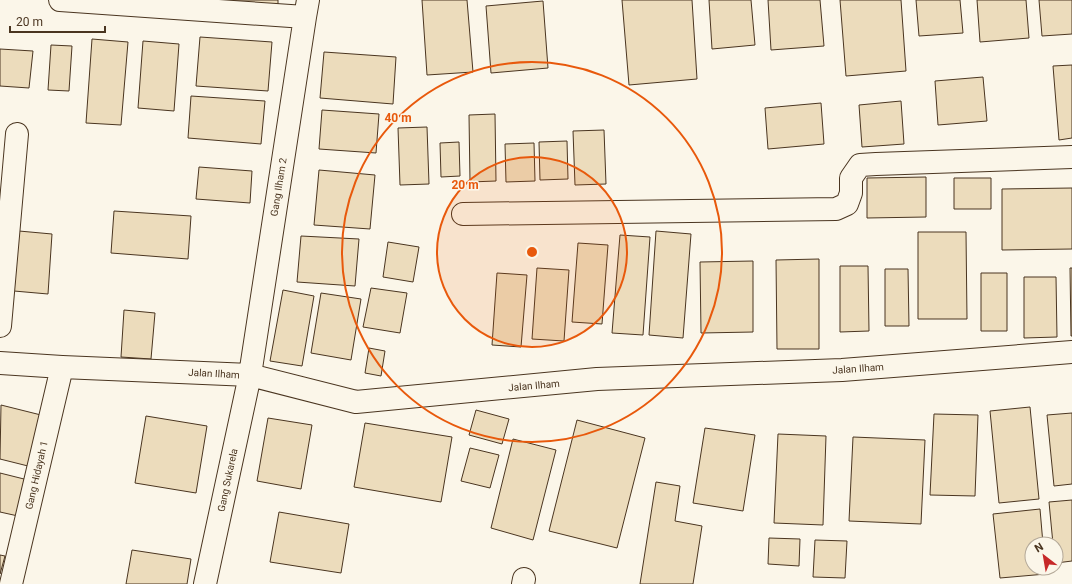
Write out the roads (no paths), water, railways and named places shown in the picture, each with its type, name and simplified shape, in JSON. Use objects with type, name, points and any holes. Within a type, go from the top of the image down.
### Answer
[{"type":"street","points":[[60,0],[306,9]]},
{"type":"street","name":"Gang Ilham 2","points":[[250,375],[306,9]]},
{"type":"street","points":[[0,326],[17,134]]},
{"type":"street","points":[[463,214],[836,209],[847,204],[851,193],[851,178],[860,165],[1072,157]]},
{"type":"street","name":"Jalan Ilham","points":[[0,363],[250,375],[356,402],[597,380],[842,370],[1072,352]]},
{"type":"street","name":"Gang Hidayah 1","points":[[11,584],[62,367]]},
{"type":"street","name":"Gang Sukarela","points":[[205,584],[250,375]]}]
